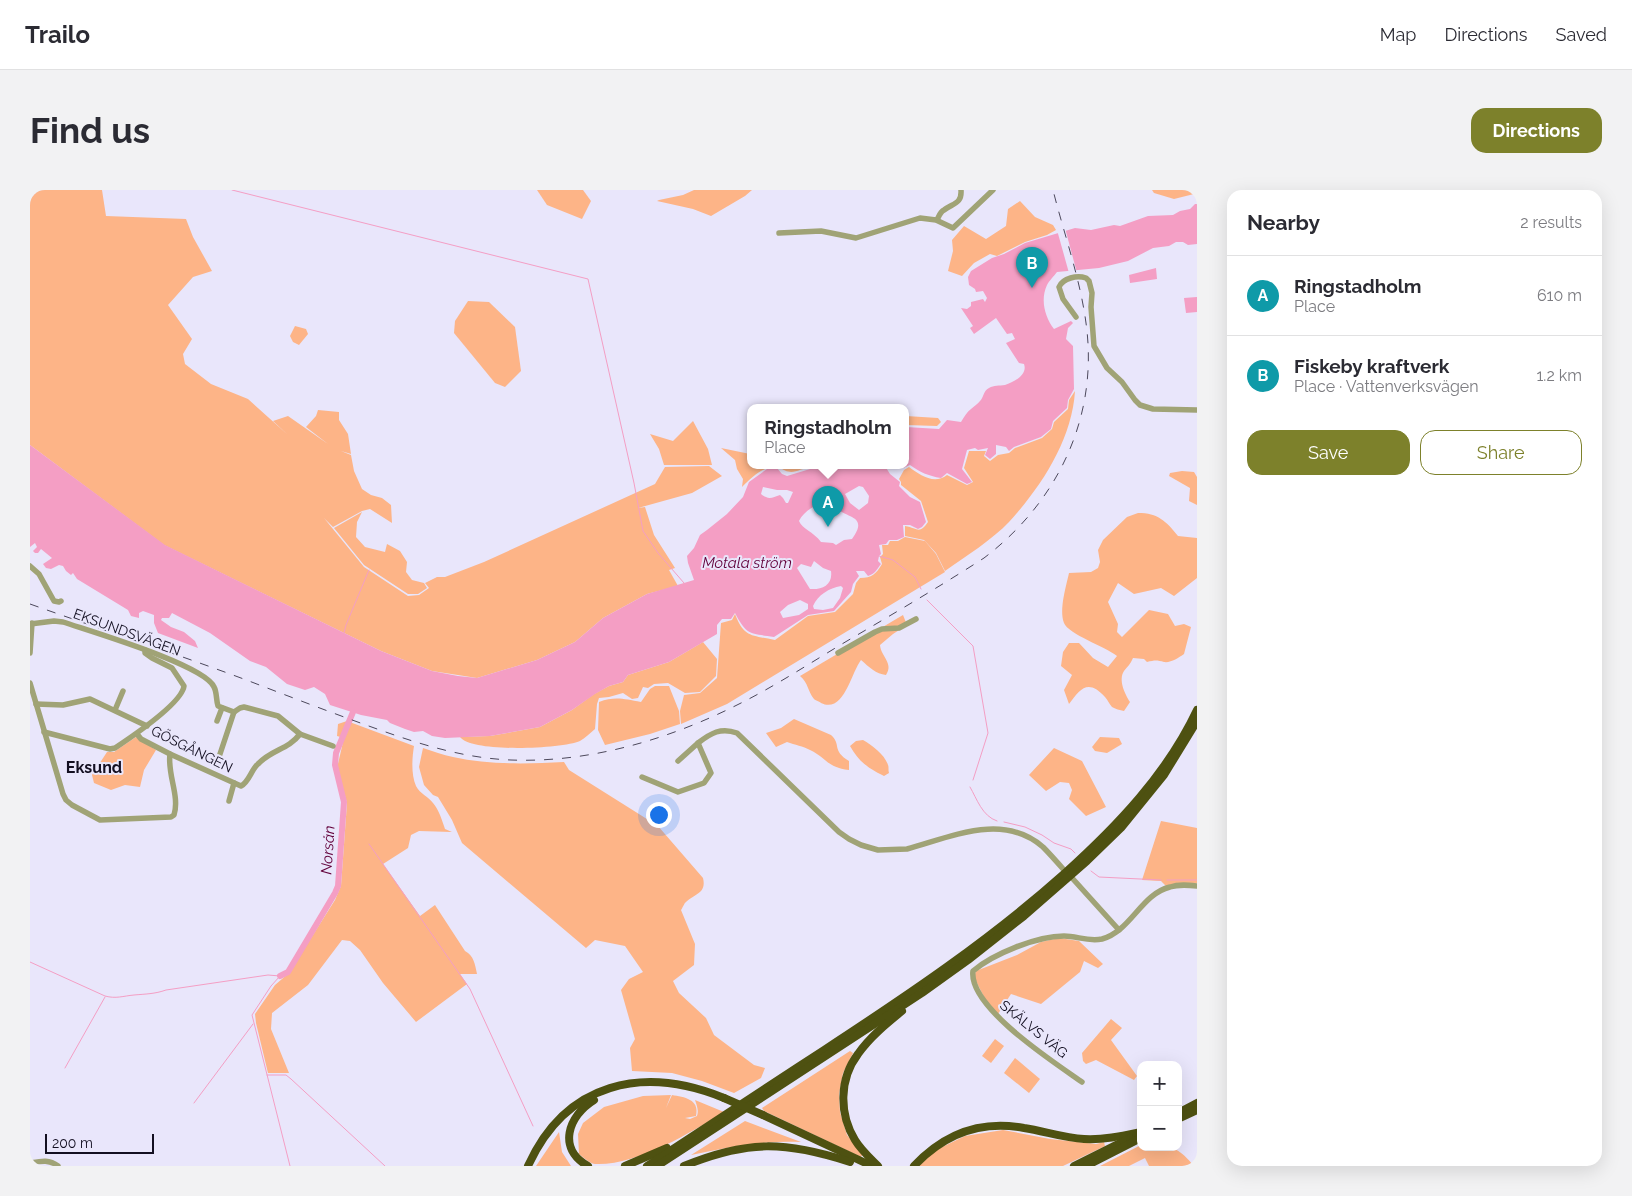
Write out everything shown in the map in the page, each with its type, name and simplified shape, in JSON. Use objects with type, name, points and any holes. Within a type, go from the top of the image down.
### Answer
[{"type":"highway","points":[[647,1166],[940,973],[987,939],[1039,896],[1083,857],[1122,818],[1144,792],[1176,748],[1197,710]]},
{"type":"highway","points":[[658,1166],[922,993],[1024,916],[1087,861],[1121,828],[1164,775],[1197,721]]},
{"type":"highway","points":[[878,1166],[860,1147],[848,1126],[843,1104],[845,1082],[851,1065],[859,1052],[922,993]]},
{"type":"highway","points":[[528,1166],[543,1139],[563,1116],[583,1101],[612,1088],[636,1082],[662,1082],[692,1087],[872,1166]]},
{"type":"highway","points":[[588,1166],[580,1161],[572,1150],[570,1128],[577,1114],[597,1099],[624,1089],[654,1086],[684,1089],[722,1100]]},
{"type":"highway","points":[[1182,1111],[1197,1103]]},
{"type":"highway","points":[[1182,1117],[1197,1110]]},
{"type":"highway","points":[[761,1117],[858,1166]]},
{"type":"highway","points":[[914,1166],[941,1142],[960,1132],[980,1127],[1014,1126],[1085,1139],[1116,1137],[1137,1133]]},
{"type":"highway","points":[[1074,1166],[1137,1134]]},
{"type":"highway","points":[[625,1166],[694,1136]]},
{"type":"highway","points":[[1086,1166],[1137,1140]]},
{"type":"highway","points":[[684,1166],[723,1152],[766,1146],[808,1150],[850,1162]]},
{"type":"street","points":[[937,220],[942,211],[961,199],[962,190]]},
{"type":"street","points":[[779,233],[822,230],[856,238],[874,234],[895,225],[920,218],[937,220],[953,228],[993,190]]},
{"type":"street","points":[[1076,317],[1063,299],[1060,285],[1064,280],[1079,276],[1086,278],[1092,288],[1091,307],[1094,346],[1107,368],[1122,382],[1140,405],[1153,409],[1197,410]]},
{"type":"street","points":[[30,566],[39,574],[54,601],[61,601]]},
{"type":"street","points":[[838,654],[875,632],[882,629],[899,628],[916,620]]},
{"type":"street","name":"EKSUNDSVÄGEN","points":[[31,623],[63,622],[173,661],[211,683],[214,686],[218,706],[222,708]]},
{"type":"street","points":[[30,653],[31,623]]},
{"type":"street","points":[[44,732],[105,748],[115,748],[147,726],[183,691],[184,686],[172,668],[148,656],[145,650]]},
{"type":"street","points":[[30,683],[66,800],[100,820],[174,816],[175,794],[170,767],[170,754]]},
{"type":"street","points":[[115,710],[123,691]]},
{"type":"street","points":[[36,704],[63,705],[90,699],[147,726]]},
{"type":"street","points":[[220,757],[234,712],[244,707],[278,716],[300,734],[333,746]]},
{"type":"street","points":[[217,720],[222,708],[234,712]]},
{"type":"street","points":[[678,761],[698,743],[717,731],[731,730],[737,732],[838,832],[861,845],[878,850],[907,849],[982,829],[1000,829],[1028,837],[1042,847],[1064,870]]},
{"type":"street","name":"GÖSGÅNGEN","points":[[136,734],[141,739],[170,754],[236,784]]},
{"type":"street","points":[[228,801],[236,784],[243,785],[260,762],[275,751],[290,745],[300,734]]},
{"type":"street","points":[[642,777],[678,792],[704,782],[711,773],[698,743]]},
{"type":"street","points":[[1073,879],[1119,930]]},
{"type":"street","name":"SKÄLVS VÄG","points":[[1082,1082],[1040,1051],[998,1017],[984,1003],[972,977],[973,971],[980,965],[1012,949],[1038,939],[1062,936],[1089,940],[1103,938],[1119,930],[1156,893],[1169,887],[1197,886]]},
{"type":"street","points":[[30,1163],[48,1161],[58,1166]]},
{"type":"shaded area","points":[[30,190],[102,190],[106,216],[186,219],[193,237],[212,271],[193,277],[168,305],[192,339],[183,354],[185,364],[211,384],[248,399],[288,435],[273,421],[288,416],[328,444],[306,427],[316,416],[318,410],[339,412],[339,420],[348,434],[351,454],[341,451],[351,455],[354,471],[362,489],[371,495],[382,498],[391,505],[392,523],[370,509],[362,511],[333,527],[324,518],[364,567],[408,596],[419,595],[429,588],[425,583],[437,577],[445,577],[484,562],[655,484],[665,467],[709,466],[722,476],[692,493],[638,508],[645,507],[654,535],[675,568],[669,570],[678,586],[647,594],[603,618],[575,642],[537,660],[477,678],[432,671],[381,651],[164,545],[30,445]]},
{"type":"shaded area","points":[[537,190],[583,190],[591,201],[582,219],[547,205]]},
{"type":"shaded area","points":[[694,190],[752,190],[711,216],[693,209],[657,201],[683,195]]},
{"type":"shaded area","points":[[1152,190],[1193,190],[1194,194],[1174,199],[1154,193]]},
{"type":"shaded area","points":[[1020,201],[1035,217],[1053,225],[1056,230],[1025,242],[997,256],[990,254],[974,263],[962,276],[948,271],[953,251],[952,240],[964,226],[986,239],[1006,226],[1008,209]]},
{"type":"shaded area","points":[[468,301],[489,302],[515,327],[521,371],[505,387],[495,383],[454,333],[455,321]]},
{"type":"shaded area","points":[[295,326],[306,329],[308,334],[299,345],[293,342],[290,336]]},
{"type":"shaded area","points":[[1075,391],[1068,427],[1053,462],[1021,508],[995,535],[945,571],[936,553],[924,540],[905,536],[905,526],[920,530],[928,522],[921,501],[901,485],[899,479],[904,470],[909,469],[909,467],[922,476],[932,479],[942,478],[947,475],[967,485],[973,482],[964,468],[969,451],[986,451],[984,456],[990,461],[998,455],[1009,453],[1015,448],[1042,438],[1052,429],[1054,422],[1068,409],[1069,400]]},
{"type":"shaded area","points":[[909,416],[938,418],[941,422],[937,426],[909,425]]},
{"type":"shaded area","points":[[693,421],[708,449],[712,465],[664,465],[659,449],[650,434],[673,441]]},
{"type":"shaded area","points":[[721,448],[747,453],[747,469],[765,469],[742,487],[743,479],[737,469],[735,460]]},
{"type":"shaded area","points":[[783,469],[804,469],[791,472]]},
{"type":"shaded area","points":[[1194,472],[1197,477],[1197,505],[1189,501],[1190,488],[1169,476],[1170,473]]},
{"type":"shaded area","points":[[362,512],[357,522],[356,537],[365,547],[385,552],[387,544],[400,551],[407,562],[406,572],[412,580],[424,583],[427,588],[418,594],[408,594],[364,565],[334,528]]},
{"type":"shaded area","points":[[1138,513],[1156,516],[1170,526],[1178,536],[1197,538],[1197,578],[1174,596],[1161,588],[1134,594],[1118,583],[1108,602],[1118,624],[1117,632],[1122,637],[1149,610],[1168,614],[1175,626],[1184,624],[1191,627],[1184,654],[1167,662],[1156,660],[1147,662],[1144,659],[1133,658],[1122,675],[1123,687],[1130,702],[1124,711],[1112,707],[1099,691],[1089,687],[1081,690],[1069,704],[1064,690],[1072,675],[1061,666],[1063,652],[1069,643],[1079,643],[1093,658],[1108,667],[1117,656],[1072,632],[1064,623],[1062,611],[1069,573],[1091,572],[1098,568],[1100,562],[1098,550],[1103,540],[1127,517]]},
{"type":"shaded area","points":[[905,537],[925,541],[936,554],[945,572],[727,704],[681,724],[680,711],[684,695],[700,693],[717,678],[721,623],[732,620],[735,614],[738,622],[750,634],[775,640],[808,616],[835,612],[853,594],[856,583],[860,578],[876,573],[882,564],[880,557],[883,554],[882,545],[888,545],[890,541],[898,541]]},
{"type":"shaded area","points":[[903,615],[907,625],[880,645],[889,667],[886,675],[876,672],[861,660],[846,690],[836,703],[829,705],[814,699],[805,681],[800,676]]},
{"type":"shaded area","points":[[703,642],[717,659],[716,676],[700,692],[685,693],[668,683],[654,684],[648,688],[643,687],[638,698],[632,699],[623,693],[599,698],[595,729],[580,741],[555,746],[517,748],[481,746],[460,737],[490,736],[540,727],[572,710],[594,694],[609,686],[623,682],[628,675],[669,662]]},
{"type":"shaded area","points":[[655,686],[669,686],[679,711],[680,724],[650,734],[605,745],[598,730],[599,702],[624,699],[641,702],[650,689]]},
{"type":"shaded area","points":[[794,719],[831,735],[836,742],[840,754],[849,761],[849,770],[836,767],[816,753],[787,742],[776,747],[766,733],[781,728]]},
{"type":"shaded area","points":[[347,721],[414,746],[412,766],[416,786],[435,806],[445,829],[452,832],[419,831],[411,835],[408,848],[383,864],[420,916],[435,905],[465,951],[472,958],[477,974],[460,974],[467,984],[416,1022],[383,983],[360,950],[350,941],[342,940],[308,985],[272,1013],[271,1029],[289,1073],[268,1073],[255,1014],[275,985],[289,973],[335,900],[341,886],[347,803],[337,768],[344,738],[337,736],[338,724]]},
{"type":"shaded area","points":[[136,737],[156,750],[144,770],[140,787],[125,785],[111,790],[94,783],[92,775],[107,752],[114,752]]},
{"type":"shaded area","points":[[1100,737],[1119,738],[1122,744],[1107,753],[1095,751],[1092,747]]},
{"type":"shaded area","points":[[863,740],[881,754],[886,761],[889,773],[884,776],[878,773],[864,764],[857,756],[850,746],[856,741]]},
{"type":"shaded area","points":[[423,748],[467,760],[494,763],[564,762],[569,770],[658,826],[703,878],[704,883],[701,891],[688,900],[681,910],[695,944],[694,965],[673,981],[679,993],[706,1018],[714,1035],[754,1065],[765,1068],[761,1078],[734,1093],[702,1081],[672,1073],[632,1071],[630,1048],[635,1039],[621,990],[629,979],[643,972],[625,946],[595,940],[586,948],[462,843],[452,820],[438,797],[433,795],[424,785],[419,767]]},
{"type":"shaded area","points":[[1054,748],[1082,761],[1106,807],[1086,816],[1069,799],[1072,790],[1069,783],[1060,782],[1046,791],[1029,775]]},
{"type":"shaded area","points":[[1161,821],[1197,828],[1197,883],[1166,886],[1161,881],[1142,880]]},
{"type":"shaded area","points":[[1059,938],[1079,941],[1103,964],[1098,968],[1084,961],[1080,972],[1041,1004],[1011,994],[998,1014],[986,1001],[974,977],[976,971],[1017,955],[1041,942]]},
{"type":"shaded area","points":[[1111,1019],[1122,1028],[1111,1040],[1137,1076],[1134,1080],[1096,1060],[1086,1064],[1083,1061],[1082,1053]]},
{"type":"shaded area","points":[[995,1039],[1004,1046],[991,1063],[982,1056]]},
{"type":"shaded area","points":[[850,1051],[853,1053],[843,1073],[839,1094],[840,1112],[847,1135],[863,1154],[861,1157],[764,1111],[762,1108]]},
{"type":"shaded area","points":[[1015,1058],[1040,1079],[1029,1093],[1004,1073]]},
{"type":"shaded area","points":[[671,1095],[666,1108],[672,1095],[690,1100],[696,1106],[696,1116],[685,1118],[690,1119],[697,1116],[698,1110],[695,1100],[724,1112],[662,1147],[628,1160],[595,1164],[579,1154],[578,1134],[583,1123],[604,1107],[643,1096]]},
{"type":"shaded area","points":[[745,1121],[801,1142],[760,1143],[691,1155]]},
{"type":"shaded area","points":[[1003,1130],[1050,1139],[1096,1144],[1104,1142],[1105,1146],[1063,1166],[919,1166],[936,1150],[965,1136]]},
{"type":"shaded area","points":[[559,1132],[562,1152],[571,1166],[536,1166]]},
{"type":"shaded area","points":[[1137,1147],[1137,1151],[1178,1151],[1194,1166],[1149,1166],[1145,1158],[1129,1166],[1100,1166]]},
{"type":"water","points":[[1197,204],[1197,244],[1188,245],[1183,242],[1176,242],[1169,246],[1153,248],[1128,261],[1099,268],[1057,272],[1048,283],[1044,297],[1044,308],[1054,329],[1071,321],[1073,323],[1068,328],[1066,339],[1073,346],[1074,389],[1068,400],[1067,408],[1053,421],[1051,429],[1041,437],[1014,447],[1009,451],[1006,447],[996,445],[996,454],[990,459],[985,455],[988,448],[967,450],[962,469],[972,482],[967,484],[947,473],[941,478],[924,473],[909,465],[909,427],[939,429],[947,420],[961,422],[978,403],[987,389],[1012,382],[1024,372],[1024,364],[1019,363],[1006,343],[1015,339],[1012,333],[1007,334],[996,318],[974,334],[970,328],[973,326],[961,308],[967,309],[971,306],[971,302],[983,299],[985,302],[987,298],[983,291],[976,292],[969,285],[968,277],[971,271],[992,258],[1025,243],[1075,228],[1091,230],[1114,225],[1120,226],[1148,216],[1173,215],[1190,209]]},
{"type":"water","points":[[1156,268],[1157,279],[1130,283],[1129,275]]},
{"type":"water","points":[[1197,297],[1197,312],[1186,313],[1184,298]]},
{"type":"water","name":"Motala ström","points":[[30,445],[165,545],[381,651],[432,671],[477,678],[537,660],[575,642],[603,618],[647,594],[694,580],[687,556],[694,548],[700,535],[727,514],[743,497],[749,482],[767,469],[778,469],[787,476],[810,469],[887,469],[900,482],[899,486],[910,497],[920,502],[926,522],[918,529],[910,525],[903,525],[904,537],[897,540],[889,540],[886,544],[879,545],[881,554],[878,561],[881,564],[874,573],[868,576],[864,571],[856,571],[859,576],[853,584],[851,592],[834,611],[808,615],[774,637],[759,635],[746,630],[735,613],[731,619],[722,619],[717,625],[717,634],[669,662],[628,675],[623,682],[609,686],[572,710],[540,727],[490,736],[445,738],[432,736],[423,731],[414,732],[390,723],[387,720],[361,715],[330,705],[325,694],[314,687],[305,690],[287,684],[266,667],[250,661],[210,633],[172,613],[169,618],[162,618],[161,620],[171,627],[184,632],[195,641],[198,648],[158,633],[154,623],[154,615],[143,611],[139,613],[139,618],[131,616],[128,610],[77,579],[73,573],[71,575],[63,566],[59,565],[51,569],[46,568],[43,564],[52,558],[41,549],[38,553],[35,553],[33,551],[37,547],[35,543],[30,547]],"holes":[[[859,486],[863,487],[869,496],[868,503],[859,510],[850,503],[845,494]],[[763,487],[787,490],[793,492],[788,503],[786,503],[780,495],[770,498],[761,494]],[[831,500],[840,511],[854,518],[858,526],[852,539],[844,540],[836,545],[821,542],[805,529],[799,521],[813,507]],[[814,561],[831,571],[830,580],[826,586],[819,589],[810,589],[797,568],[801,564],[811,567]],[[841,586],[843,588],[840,598],[833,608],[814,609],[813,606],[824,593],[832,588]],[[800,600],[808,604],[808,609],[799,615],[783,618],[780,612],[788,605]]]},
{"type":"pier","points":[[1065,228],[1077,273],[1069,273],[1057,230]]},
{"type":"waterway","points":[[232,190],[588,279],[643,531],[658,553],[684,583]]},
{"type":"waterway","points":[[879,556],[893,560],[915,577],[921,589]]},
{"type":"waterway","points":[[344,633],[369,570]]},
{"type":"waterway","points":[[927,600],[973,646],[988,733],[973,780]]},
{"type":"waterway","name":"Norsån","points":[[280,976],[288,972],[338,886],[344,802],[335,765],[336,753],[353,712]]},
{"type":"waterway","points":[[970,787],[987,815],[997,821]]},
{"type":"waterway","points":[[1004,822],[1025,827],[1054,843],[1071,849],[1075,853]]},
{"type":"waterway","points":[[369,844],[470,989],[533,1126]]},
{"type":"waterway","points":[[1091,871],[1099,877],[1161,880]]},
{"type":"waterway","points":[[1167,880],[1197,880]]},
{"type":"waterway","points":[[30,962],[105,996],[113,997],[154,993],[268,975],[280,976]]},
{"type":"waterway","points":[[280,976],[252,1015],[290,1166]]},
{"type":"waterway","points":[[65,1068],[105,997]]},
{"type":"waterway","points":[[194,1103],[253,1024]]},
{"type":"waterway","points":[[267,1075],[286,1075],[385,1166]]},
{"type":"railway","points":[[30,604],[222,671],[384,731],[455,753],[511,760],[569,758],[626,747],[682,729],[764,691],[984,558],[1010,536],[1033,511],[1052,484],[1068,454],[1079,423],[1086,391],[1088,358],[1086,323],[1080,289],[1053,190]]},
{"type":"place","name":"Fiskeby kraftverk","points":[[1032,288]]},
{"type":"place","name":"Ringstadholm","points":[[828,527]]},
{"type":"district","name":"Eksund","points":[[94,767]]}]
